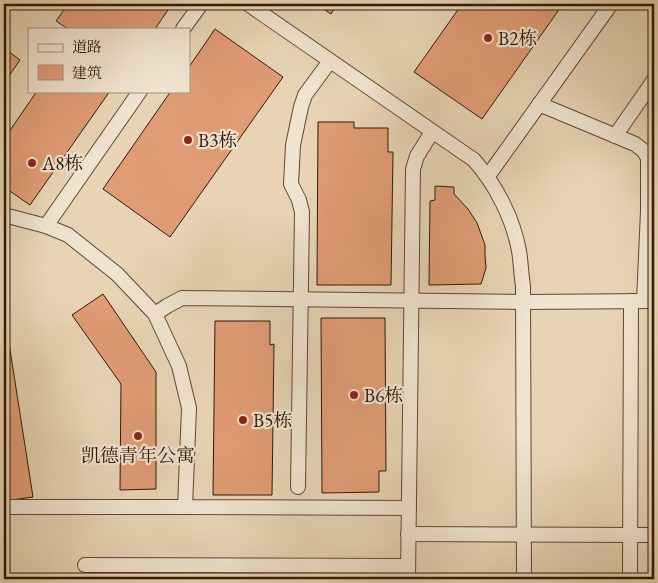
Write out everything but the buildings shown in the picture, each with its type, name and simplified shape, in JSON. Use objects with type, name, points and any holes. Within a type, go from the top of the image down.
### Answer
[{"type":"street","points":[[184,28],[201,4]]},
{"type":"street","points":[[248,4],[474,160],[488,176],[513,229],[519,251],[522,302],[524,579]]},
{"type":"street","points":[[488,176],[611,4]]},
{"type":"street","points":[[298,486],[302,212],[299,200],[291,184],[292,145],[300,107],[305,95],[330,61]]},
{"type":"street","points":[[615,136],[654,80]]},
{"type":"street","points":[[46,226],[139,92]]},
{"type":"street","points":[[539,104],[634,144],[644,151],[648,158],[651,211],[643,301],[630,535],[630,579]]},
{"type":"street","points":[[84,565],[408,573],[413,169],[417,156],[432,132]]},
{"type":"street","points":[[4,214],[68,234],[117,274],[155,314],[179,366],[189,408],[185,507]]},
{"type":"street","points":[[155,314],[182,298],[522,302],[643,301]]},
{"type":"street","points":[[4,507],[409,508]]},
{"type":"street","points":[[408,534],[654,536]]},
{"type":"place","name":"B2栋","points":[[488,38]]},
{"type":"place","name":"B3栋","points":[[188,140]]},
{"type":"place","name":"A8栋","points":[[32,163]]},
{"type":"place","name":"B6栋","points":[[354,395]]},
{"type":"place","name":"B5栋","points":[[243,420]]},
{"type":"place","name":"凯德青年公寓","points":[[138,436]]}]
